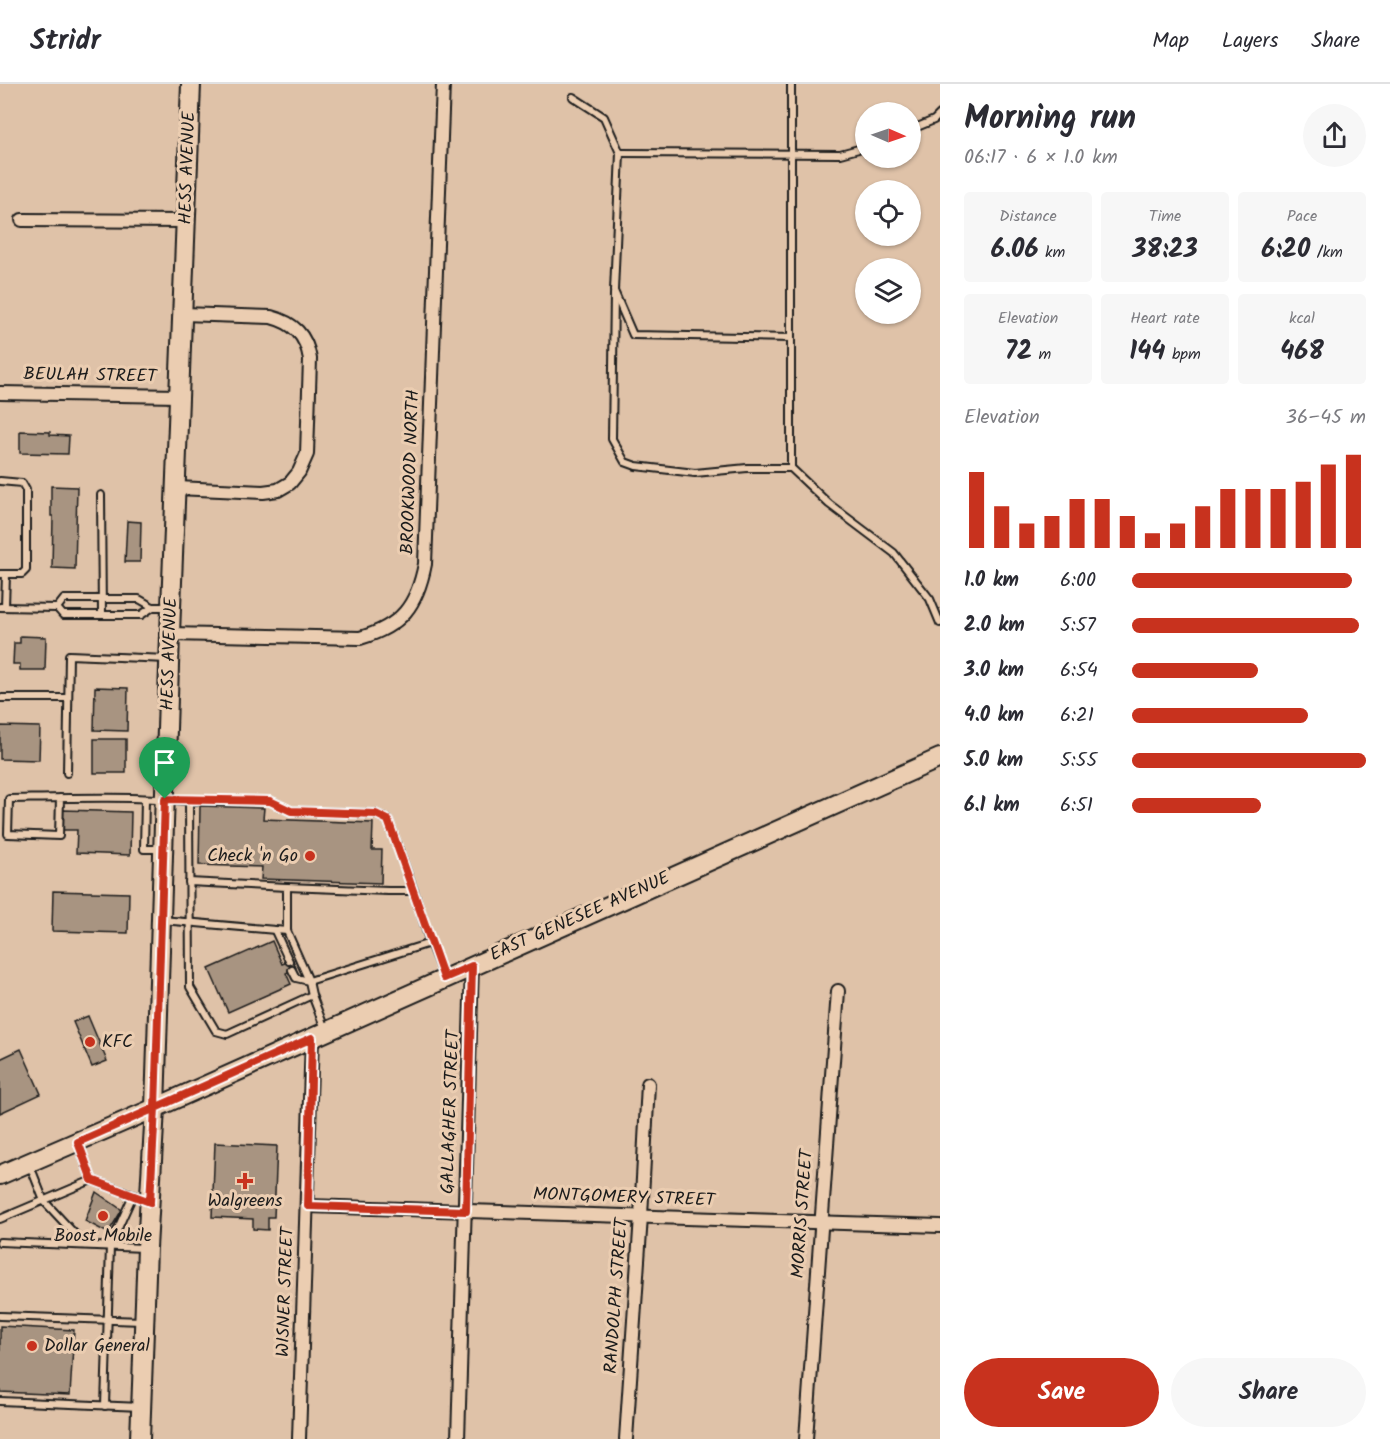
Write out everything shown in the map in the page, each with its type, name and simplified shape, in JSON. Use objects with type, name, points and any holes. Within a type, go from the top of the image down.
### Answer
[{"type":"street","name":"HESS AVENUE","points":[[140,1439],[147,1248],[142,1198],[155,1108],[170,634],[162,607],[177,488],[191,84]]},
{"type":"street","name":"BROOKWOOD NORTH","points":[[170,634],[360,638],[379,633],[398,621],[411,605],[421,585],[425,564],[443,84]]},
{"type":"street","points":[[22,220],[186,221]]},
{"type":"street","points":[[177,488],[263,492],[278,490],[290,483],[299,472],[307,454],[310,359],[303,336],[294,326],[272,317],[183,314]]},
{"type":"street","name":"BEULAH STREET","points":[[0,393],[179,396]]},
{"type":"street","name":"EAST GENESEE AVENUE","points":[[0,1175],[940,758]]},
{"type":"street","name":"GALLAGHER STREET","points":[[458,1439],[472,966]]},
{"type":"street","name":"MORRIS STREET","points":[[806,1439],[838,991]]},
{"type":"street","name":"WISNER STREET","points":[[299,1439],[308,1206],[319,1035]]},
{"type":"street","name":"RANDOLPH STREET","points":[[626,1439],[648,1084]]},
{"type":"street","name":"MONTGOMERY STREET","points":[[308,1206],[940,1226]]},
{"type":"lane","points":[[791,84],[792,468]]},
{"type":"lane","points":[[573,97],[604,117],[620,153],[614,291],[612,439],[625,462],[636,466],[695,473],[747,468],[792,468],[829,504],[894,553],[930,599],[940,623]]},
{"type":"lane","points":[[921,125],[934,120],[940,114]]},
{"type":"lane","points":[[620,153],[840,154],[855,150]]},
{"type":"lane","points":[[614,291],[633,335],[791,338]]},
{"type":"lane","points":[[0,481],[22,483],[26,490],[26,570],[22,574],[3,574],[2,608],[57,608],[63,615],[141,615],[162,607]]},
{"type":"lane","points":[[101,495],[102,615]]},
{"type":"lane","points":[[57,608],[64,599],[139,599],[162,607]]},
{"type":"lane","points":[[67,773],[69,655],[169,659]]},
{"type":"lane","points":[[0,698],[68,698]]},
{"type":"lane","points":[[60,798],[59,836],[8,834],[9,799],[60,798],[270,801],[291,811],[376,814],[388,820],[444,978]]},
{"type":"lane","points":[[145,799],[144,849],[164,850]]},
{"type":"lane","points":[[189,801],[190,987],[216,1030],[227,1034],[312,995]]},
{"type":"lane","points":[[189,882],[414,891]]},
{"type":"lane","points":[[287,887],[287,931],[309,981],[319,1035]]},
{"type":"lane","points":[[161,920],[287,931]]},
{"type":"lane","points":[[275,931],[289,962]]},
{"type":"lane","points":[[292,970],[296,978],[309,981],[430,943]]},
{"type":"lane","points":[[78,1142],[92,1180]]},
{"type":"lane","points":[[29,1163],[44,1200],[85,1246]]},
{"type":"lane","points":[[0,1219],[92,1180],[142,1198],[110,1246],[105,1406]]},
{"type":"lane","points":[[0,1242],[147,1248]]},
{"type":"lane","points":[[0,1316],[145,1321]]},
{"type":"lane","points":[[0,1401],[141,1407]]},
{"type":"building","points":[[20,431],[50,432],[50,435],[69,436],[68,454],[20,453]]},
{"type":"building","points":[[51,486],[77,487],[75,569],[52,568]]},
{"type":"building","points":[[127,521],[141,522],[140,562],[125,562]]},
{"type":"building","points":[[20,636],[46,637],[45,670],[20,670],[20,664],[13,664],[14,643],[20,643]]},
{"type":"building","points":[[95,687],[128,688],[127,731],[94,730]]},
{"type":"building","points":[[0,726],[40,727],[39,760],[0,759]]},
{"type":"building","points":[[94,739],[126,739],[126,773],[94,773]]},
{"type":"building","points":[[200,806],[264,808],[263,819],[373,823],[372,850],[382,850],[381,883],[261,879],[262,867],[199,865]]},
{"type":"building","points":[[63,810],[131,812],[130,855],[76,853],[77,830],[63,830]]},
{"type":"building","points":[[53,891],[129,893],[128,933],[52,931]]},
{"type":"building","points":[[272,941],[282,964],[293,960],[296,968],[286,973],[291,984],[228,1012],[209,969]]},
{"type":"building","name":"KFC","points":[[88,1016],[107,1061],[92,1067],[73,1022]]},
{"type":"building","points":[[21,1049],[41,1094],[0,1113],[0,1059]]},
{"type":"building","name":"Walgreens","points":[[215,1143],[277,1146],[274,1217],[268,1217],[268,1230],[253,1229],[253,1219],[212,1217]]},
{"type":"building","name":"Boost Mobile","points":[[96,1192],[122,1210],[108,1233],[85,1221]]},
{"type":"building","points":[[0,1326],[74,1330],[70,1395],[0,1392]]},
{"type":"place","name":"Check 'n Go","points":[[310,856]]},
{"type":"place","name":"KFC","points":[[90,1042]]},
{"type":"place","name":"Walgreens","points":[[245,1181]]},
{"type":"place","name":"Boost Mobile","points":[[103,1216]]},
{"type":"place","name":"Dollar General","points":[[32,1346]]},
{"type":"route","points":[[165,799],[155,1108],[78,1142],[92,1180],[150,1202],[155,1108],[312,1038],[308,1206],[466,1211],[472,966],[444,978],[388,820],[376,814],[291,811],[270,801],[165,799]]}]
